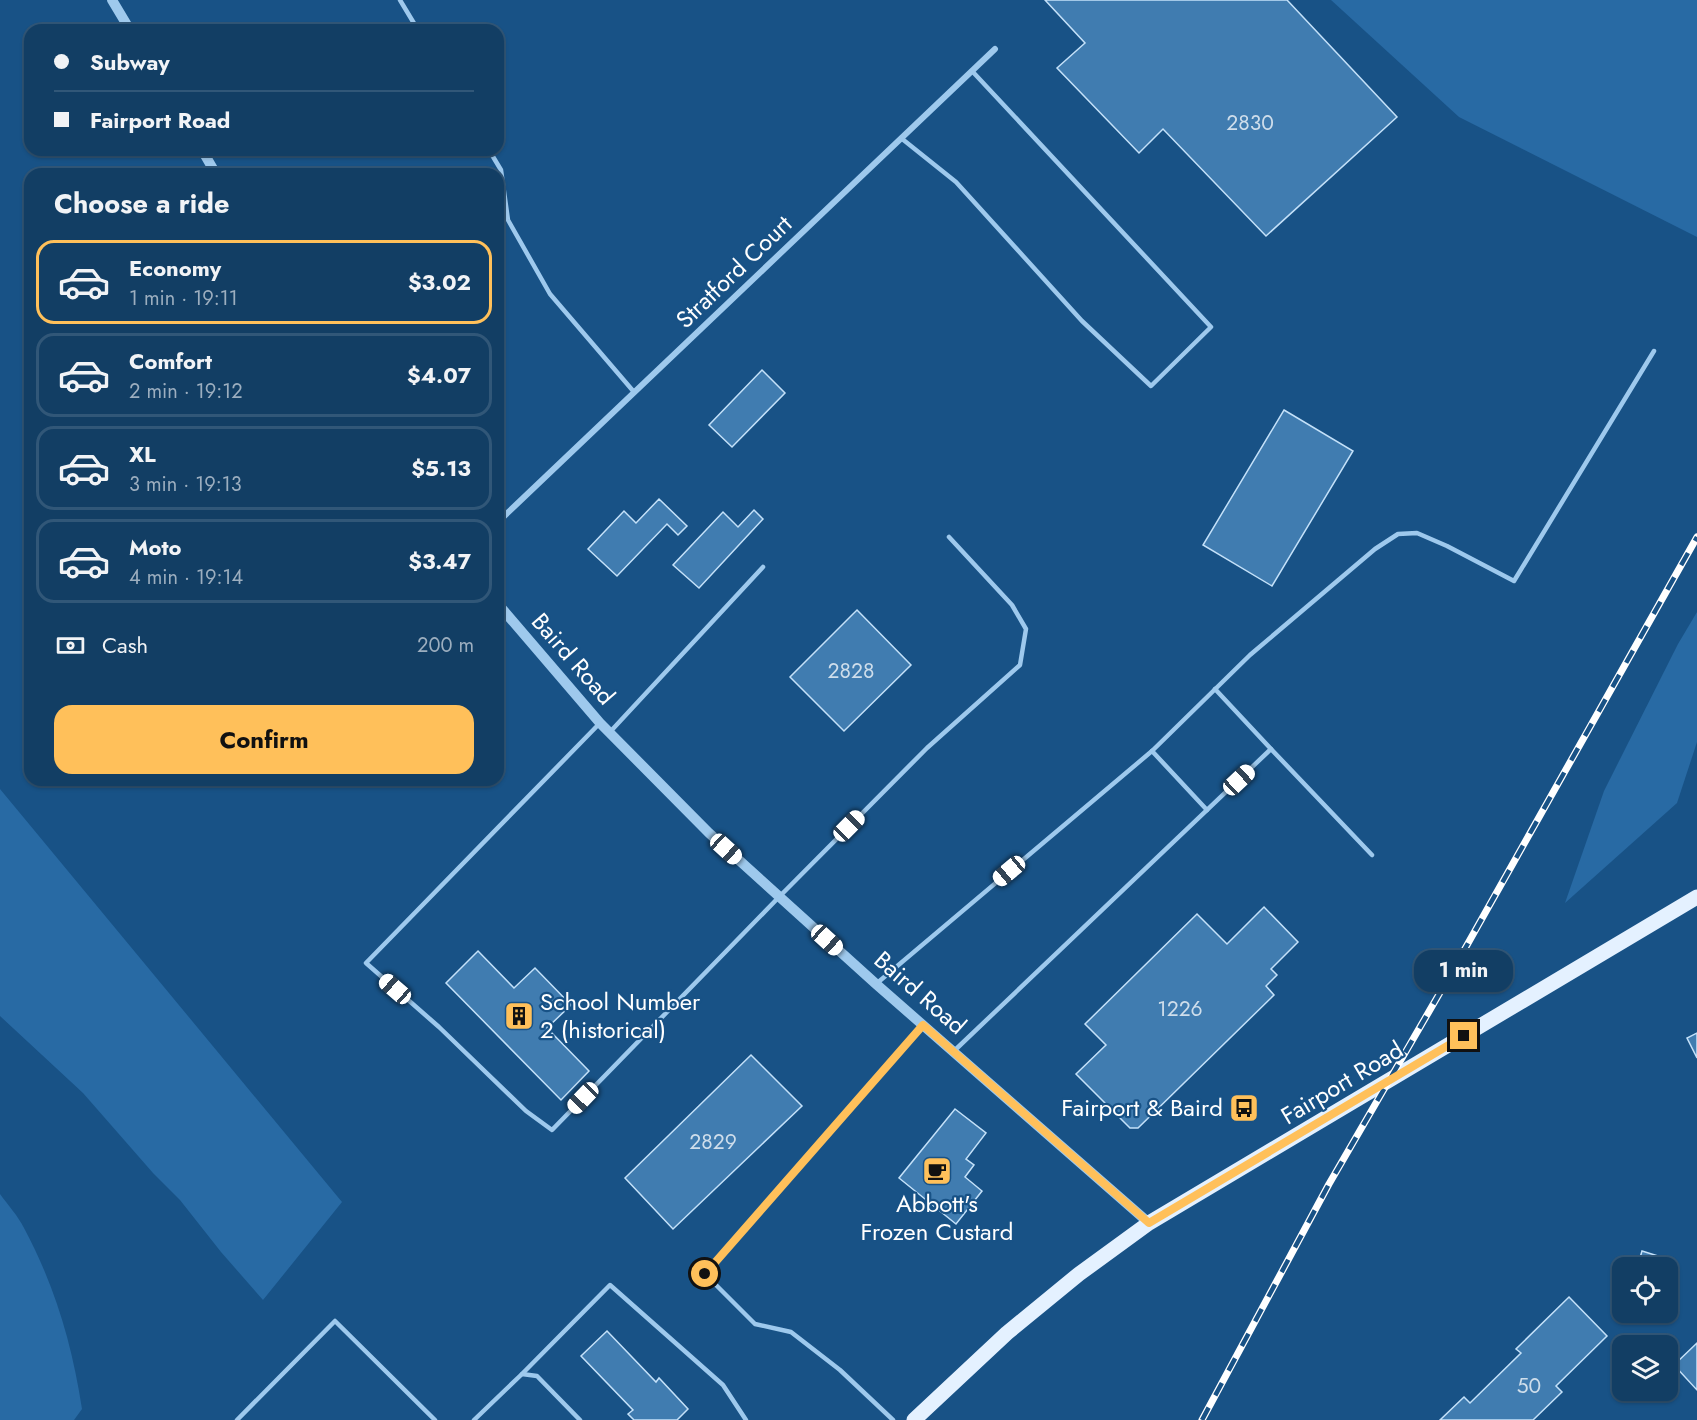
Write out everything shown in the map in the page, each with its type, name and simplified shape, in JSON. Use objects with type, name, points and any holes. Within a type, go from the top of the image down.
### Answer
[{"type":"main road","name":"Fairport Road","points":[[914,1420],[1007,1333],[1079,1274],[1149,1223],[1697,897]]},
{"type":"street","points":[[112,0],[126,24]]},
{"type":"street","name":"Stratford Court","points":[[504,516],[995,49]]},
{"type":"street","name":"Baird Road","points":[[504,611],[600,723],[709,833],[876,984],[1149,1223]]},
{"type":"lane","points":[[400,0],[414,24]]},
{"type":"lane","points":[[901,138],[956,182],[1082,321],[1151,386],[1211,327],[972,71]]},
{"type":"lane","points":[[504,191],[508,220],[550,294],[634,392]]},
{"type":"lane","points":[[876,984],[1152,752],[1250,655],[1375,549],[1398,534],[1417,533],[1514,581],[1654,351]]},
{"type":"lane","points":[[600,723],[366,963],[439,1027],[526,1112],[552,1130],[778,897],[927,748],[1020,665],[1026,629],[1012,605],[949,537]]},
{"type":"lane","points":[[610,733],[763,567]]},
{"type":"lane","points":[[1215,690],[1372,855]]},
{"type":"lane","points":[[954,1052],[1271,749]]},
{"type":"lane","points":[[1152,752],[1207,810]]},
{"type":"lane","points":[[893,1420],[840,1370],[791,1332],[755,1324],[705,1274],[923,1025]]},
{"type":"lane","points":[[474,1420],[610,1285],[723,1385],[746,1420]]},
{"type":"lane","points":[[238,1420],[335,1322],[435,1420]]},
{"type":"lane","points":[[522,1374],[537,1376],[580,1420]]},
{"type":"shaded area","points":[[1331,0],[1697,0],[1697,237],[1459,117]]},
{"type":"shaded area","points":[[1697,612],[1697,742],[1677,803],[1565,903],[1604,791],[1678,644]]},
{"type":"shaded area","points":[[0,789],[342,1202],[263,1300],[180,1200],[153,1173],[83,1093],[0,1016]]},
{"type":"shaded area","points":[[0,1194],[19,1219],[35,1250],[61,1316],[82,1409],[74,1420],[0,1420]]},
{"type":"building","points":[[1045,0],[1287,0],[1397,117],[1266,236],[1163,129],[1139,153],[1057,68],[1085,43]]},
{"type":"building","points":[[762,370],[785,393],[732,447],[709,425]]},
{"type":"building","points":[[1284,410],[1353,451],[1272,586],[1203,545]]},
{"type":"building","points":[[659,499],[687,526],[678,535],[667,524],[617,576],[588,549],[624,511],[636,523]]},
{"type":"building","points":[[754,510],[763,519],[699,588],[673,565],[723,512],[738,527]]},
{"type":"building","points":[[857,610],[911,665],[844,731],[790,677]]},
{"type":"building","points":[[1264,907],[1298,942],[1271,969],[1277,975],[1266,986],[1274,995],[1138,1128],[1130,1128],[1076,1074],[1106,1045],[1085,1024],[1197,914],[1227,944]]},
{"type":"building","name":"School Number 2 (historical)","points":[[478,951],[514,988],[535,968],[571,1005],[547,1028],[589,1071],[561,1100],[446,983]]},
{"type":"building","points":[[1697,1033],[1697,1058],[1687,1038]]},
{"type":"building","points":[[751,1055],[802,1106],[673,1229],[625,1178]]},
{"type":"building","name":"Abbott's Frozen Custard","points":[[955,1109],[986,1133],[966,1159],[974,1165],[965,1177],[982,1191],[956,1224],[899,1178]]},
{"type":"building","points":[[1642,1251],[1661,1257],[1640,1257]]},
{"type":"building","points":[[1569,1297],[1607,1336],[1556,1386],[1562,1392],[1533,1420],[1440,1420],[1464,1397],[1470,1403],[1521,1353],[1516,1349]]},
{"type":"building","points":[[607,1331],[656,1382],[659,1378],[688,1409],[677,1420],[634,1420],[628,1414],[633,1410],[581,1356]]},
{"type":"building","points":[[1697,1343],[1697,1390],[1678,1369],[1678,1361]]},
{"type":"railway","points":[[1202,1420],[1329,1184],[1449,977],[1697,537]]},
{"type":"place","name":"School Number 2 (historical)","points":[[519,1016]]},
{"type":"place","name":"Fairport & Baird","points":[[1244,1108]]},
{"type":"place","name":"Abbott's Frozen Custard","points":[[937,1171]]},
{"type":"route","points":[[705,1274],[923,1025],[1149,1223],[1464,1036]]}]
